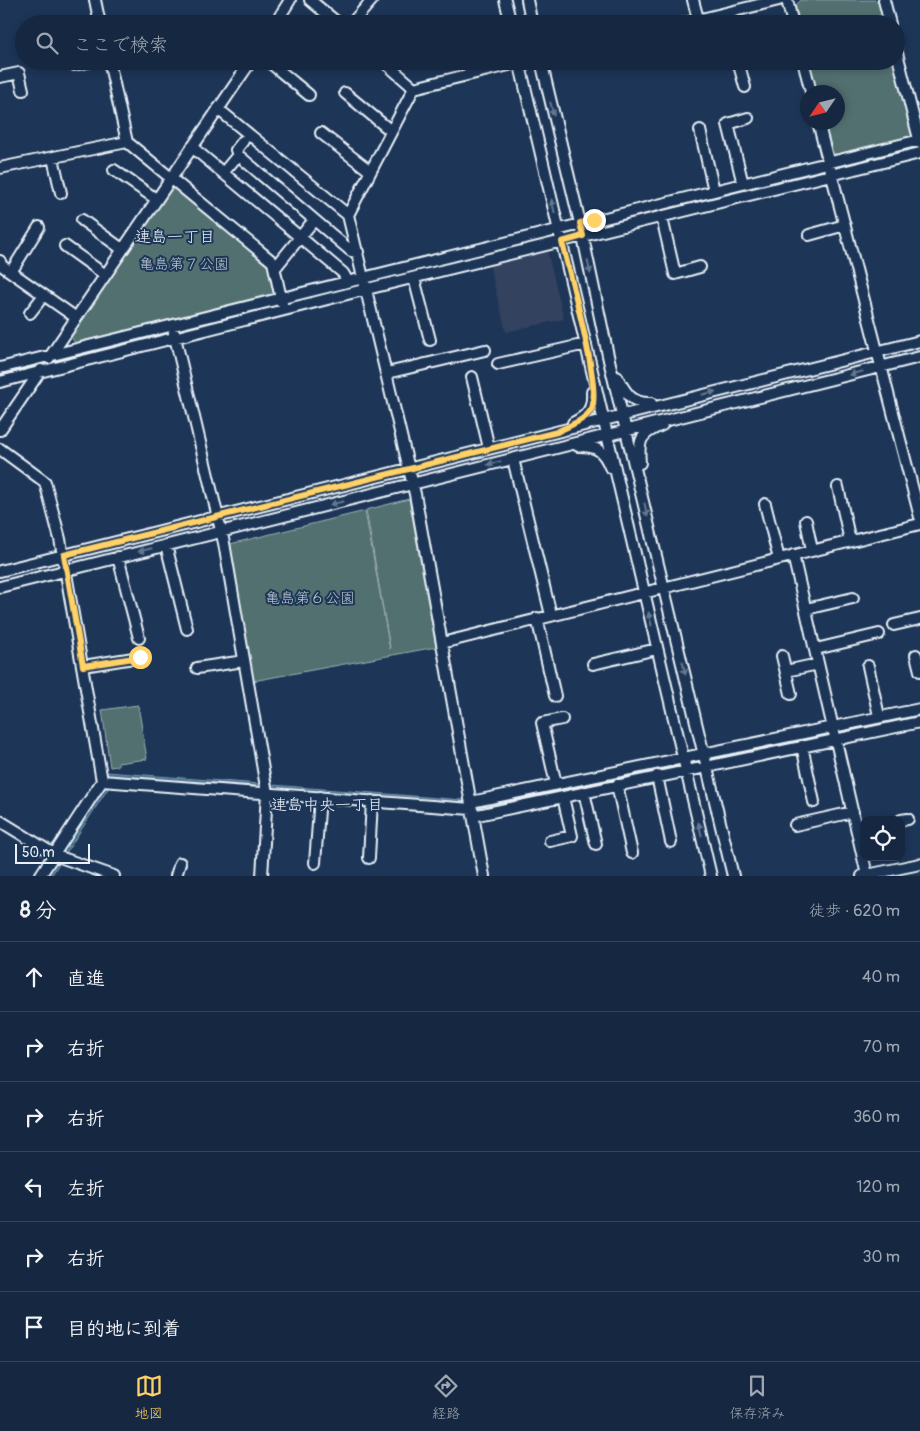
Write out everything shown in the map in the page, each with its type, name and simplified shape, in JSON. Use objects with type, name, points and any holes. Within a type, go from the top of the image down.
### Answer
[{"type":"street","points":[[94,0],[98,15]]},
{"type":"street","points":[[281,15],[290,0]]},
{"type":"street","points":[[310,0],[328,15]]},
{"type":"street","points":[[359,15],[372,0]]},
{"type":"street","points":[[505,0],[509,15]]},
{"type":"street","points":[[527,0],[530,15]]},
{"type":"street","points":[[694,0],[697,15]]},
{"type":"street","points":[[717,15],[779,0]]},
{"type":"street","points":[[787,0],[791,15]]},
{"type":"street","points":[[884,0],[888,15]]},
{"type":"street","points":[[111,70],[127,142],[272,262],[283,304]]},
{"type":"street","points":[[0,430],[104,274],[245,70]]},
{"type":"street","points":[[279,70],[309,95]]},
{"type":"street","points":[[393,70],[414,88]]},
{"type":"street","points":[[348,215],[414,88],[488,70]]},
{"type":"street","points":[[523,70],[558,228],[711,876]]},
{"type":"street","points":[[543,70],[583,236],[609,360],[641,486],[733,876]]},
{"type":"street","points":[[740,70],[745,87]]},
{"type":"street","points":[[805,70],[809,85]]},
{"type":"street","points":[[283,304],[347,280],[366,283],[414,278],[662,218],[920,141],[901,70]]},
{"type":"street","points":[[0,77],[19,72],[23,90]]},
{"type":"street","points":[[345,94],[391,131]]},
{"type":"street","points":[[218,109],[348,215],[409,467],[484,876]]},
{"type":"street","points":[[742,184],[728,124],[748,118]]},
{"type":"street","points":[[700,130],[714,191]]},
{"type":"street","points":[[820,130],[920,517]]},
{"type":"street","points":[[321,133],[370,171]]},
{"type":"street","points":[[243,141],[236,150],[238,155],[351,251],[358,252]]},
{"type":"street","points":[[0,168],[127,142]]},
{"type":"street","points":[[192,147],[343,273],[347,280]]},
{"type":"street","points":[[0,382],[174,332],[366,283],[558,228],[742,184],[920,153]]},
{"type":"street","points":[[223,173],[238,155]]},
{"type":"street","points":[[53,158],[61,193]]},
{"type":"street","points":[[114,170],[156,199]]},
{"type":"street","points":[[662,218],[675,274],[700,267]]},
{"type":"street","points":[[82,220],[122,249]]},
{"type":"street","points":[[275,268],[314,220]]},
{"type":"street","points":[[809,235],[845,225]]},
{"type":"street","points":[[11,272],[39,227]]},
{"type":"street","points":[[65,246],[104,274]]},
{"type":"street","points":[[0,261],[1,265],[75,317]]},
{"type":"street","points":[[414,278],[430,340]]},
{"type":"street","points":[[30,312],[44,295]]},
{"type":"street","points":[[0,368],[50,356],[174,332]]},
{"type":"street","points":[[174,332],[222,531],[265,780],[267,793],[262,876]]},
{"type":"street","points":[[0,571],[409,467],[920,341]]},
{"type":"street","points":[[498,364],[586,344]]},
{"type":"street","points":[[387,374],[485,350]]},
{"type":"street","points":[[0,587],[513,459],[691,412],[920,357]]},
{"type":"street","points":[[609,360],[631,400],[639,403],[650,403],[687,398]]},
{"type":"street","points":[[557,432],[584,417],[591,410],[591,366]]},
{"type":"street","points":[[472,377],[489,448]]},
{"type":"street","points":[[641,486],[639,448],[641,438],[653,429],[691,412]]},
{"type":"street","points":[[561,446],[597,448],[605,455],[620,491]]},
{"type":"street","points":[[0,449],[45,482],[64,555],[102,782],[58,857],[40,876]]},
{"type":"street","points":[[513,459],[551,615]]},
{"type":"street","points":[[838,487],[850,540]]},
{"type":"street","points":[[765,504],[779,559]]},
{"type":"street","points":[[806,521],[812,550]]},
{"type":"street","points":[[442,643],[920,524]]},
{"type":"street","points":[[166,545],[187,629]]},
{"type":"street","points":[[793,555],[853,812],[860,830]]},
{"type":"street","points":[[118,557],[139,638]]},
{"type":"street","points":[[806,609],[854,598]]},
{"type":"street","points":[[537,618],[554,696]]},
{"type":"street","points":[[894,625],[920,619]]},
{"type":"street","points":[[816,649],[879,634]]},
{"type":"street","points":[[593,664],[657,649]]},
{"type":"street","points":[[782,656],[791,694]]},
{"type":"street","points":[[916,656],[920,671]]},
{"type":"street","points":[[83,666],[140,657]]},
{"type":"street","points":[[197,668],[244,661]]},
{"type":"street","points":[[786,671],[818,664]]},
{"type":"street","points":[[868,666],[879,716]]},
{"type":"street","points":[[102,782],[472,809],[563,797],[802,746],[879,716],[920,708]]},
{"type":"street","points":[[556,784],[542,723],[562,718]]},
{"type":"street","points":[[472,809],[556,784],[683,758],[835,733],[920,722]]},
{"type":"street","points":[[802,746],[814,802]]},
{"type":"street","points":[[658,776],[671,842]]},
{"type":"street","points":[[617,785],[632,853]]},
{"type":"street","points":[[584,792],[596,844]]},
{"type":"street","points":[[315,863],[320,797]]},
{"type":"street","points":[[550,841],[572,836],[563,797]]},
{"type":"street","points":[[369,858],[372,801]]},
{"type":"street","points":[[795,825],[853,812]]},
{"type":"street","points":[[0,821],[58,857],[114,876]]},
{"type":"street","points":[[863,861],[865,876],[898,872],[920,864]]},
{"type":"street","points":[[176,876],[180,863]]},
{"type":"shaded area","points":[[920,143],[920,148],[599,228],[598,224]]},
{"type":"shaded area","points":[[543,236],[545,241],[80,357],[78,353]]},
{"type":"shaded area","points":[[547,250],[564,319],[506,332],[489,264]]},
{"type":"shaded area","points":[[920,713],[920,718],[724,759],[723,755]]},
{"type":"shaded area","points":[[668,766],[668,770],[478,808],[477,804]]},
{"type":"shaded area","points":[[106,772],[463,800],[464,804],[107,776]]},
{"type":"shaded area","points":[[105,786],[109,787],[51,876],[45,876]]},
{"type":"green space","points":[[801,0],[880,0],[884,15],[798,15],[795,6]]},
{"type":"green space","points":[[811,70],[898,70],[914,131],[912,137],[837,155],[832,152],[826,130],[845,130],[845,85],[815,85]]},
{"type":"green space","name":"亀島第７公園","points":[[177,189],[267,263],[273,292],[271,295],[75,343],[71,337],[171,190]]},
{"type":"green space","name":"亀島第６公園","points":[[409,499],[436,647],[253,681],[230,544],[365,511],[390,649],[366,510]]},
{"type":"green space","points":[[138,705],[147,759],[118,763],[118,766],[110,767],[102,710]]},
{"type":"district","name":"連島一丁目","points":[[175,236]]},
{"type":"district","name":"連島中央一丁目","points":[[327,804]]},
{"type":"route","points":[[140,657],[83,666],[64,555],[409,467],[557,432],[584,417],[591,410],[593,402],[591,366],[562,242],[583,236],[580,223],[594,220]]}]
